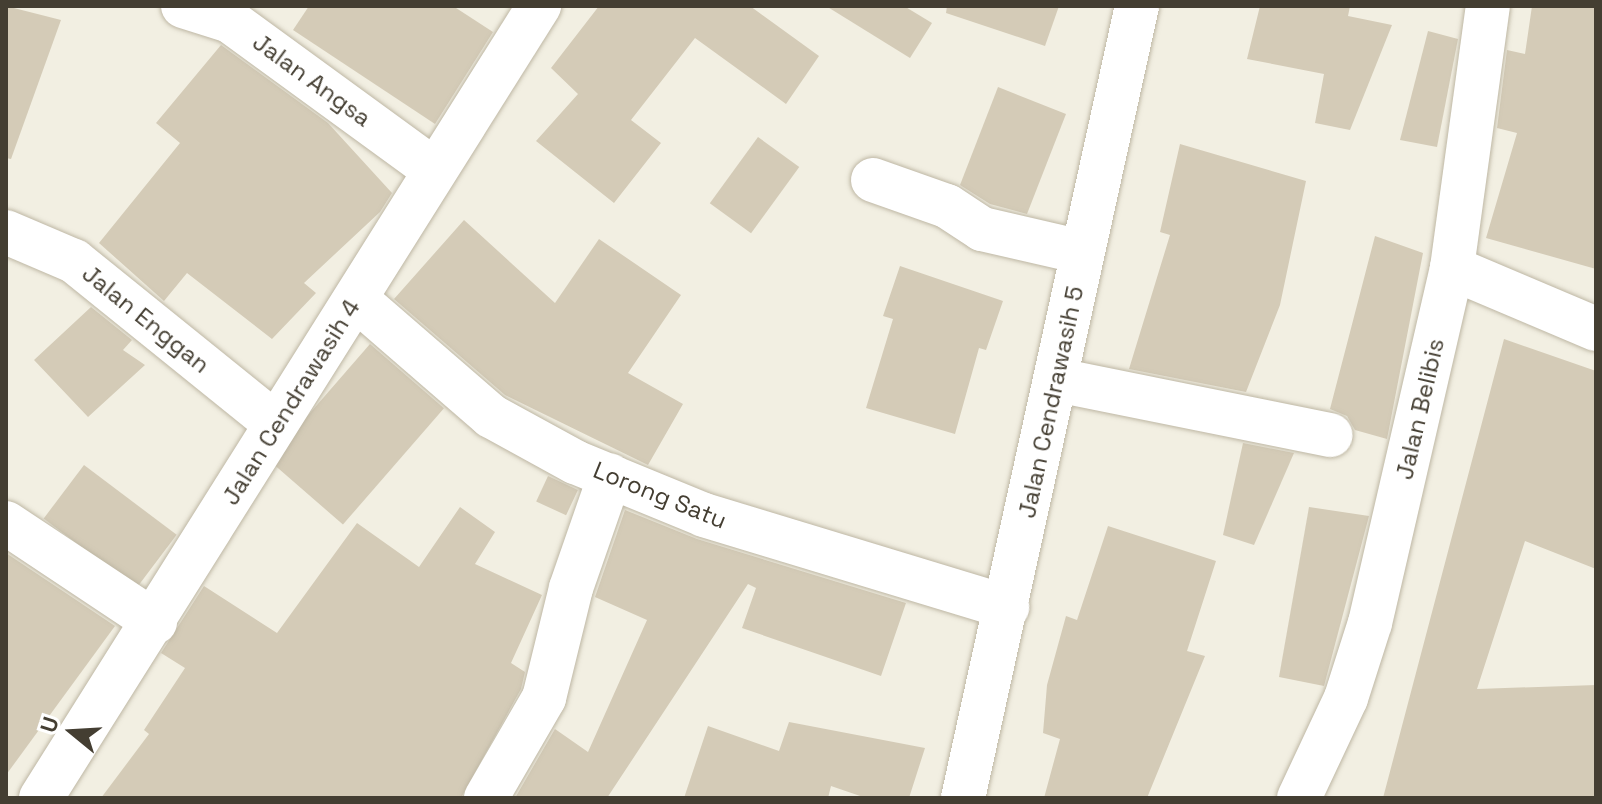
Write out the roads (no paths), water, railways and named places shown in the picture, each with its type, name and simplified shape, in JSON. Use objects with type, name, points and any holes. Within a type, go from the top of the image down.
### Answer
[{"type":"street","name":"Jalan Angsa","points":[[183,6],[236,13],[434,170]]},
{"type":"street","name":"Jalan Cendrawasih 4","points":[[41,798],[155,622],[275,423],[539,6]]},
{"type":"street","name":"Jalan Cendrawasih 5","points":[[963,798],[1137,6]]},
{"type":"street","name":"Jalan Belibis","points":[[1299,798],[1346,698],[1370,623],[1452,268],[1488,6]]},
{"type":"street","points":[[873,180],[947,206],[982,229],[1082,252]]},
{"type":"street","name":"Jalan Enggan","points":[[6,232],[74,261],[275,423]]},
{"type":"street","points":[[1452,268],[1596,329]]},
{"type":"street","name":"Lorong Satu","points":[[356,299],[491,416],[610,476],[802,548],[1007,607]]},
{"type":"street","points":[[1057,380],[1331,435]]},
{"type":"street","points":[[486,798],[544,698],[571,588],[610,476]]},
{"type":"street","points":[[6,523],[155,622]]}]
